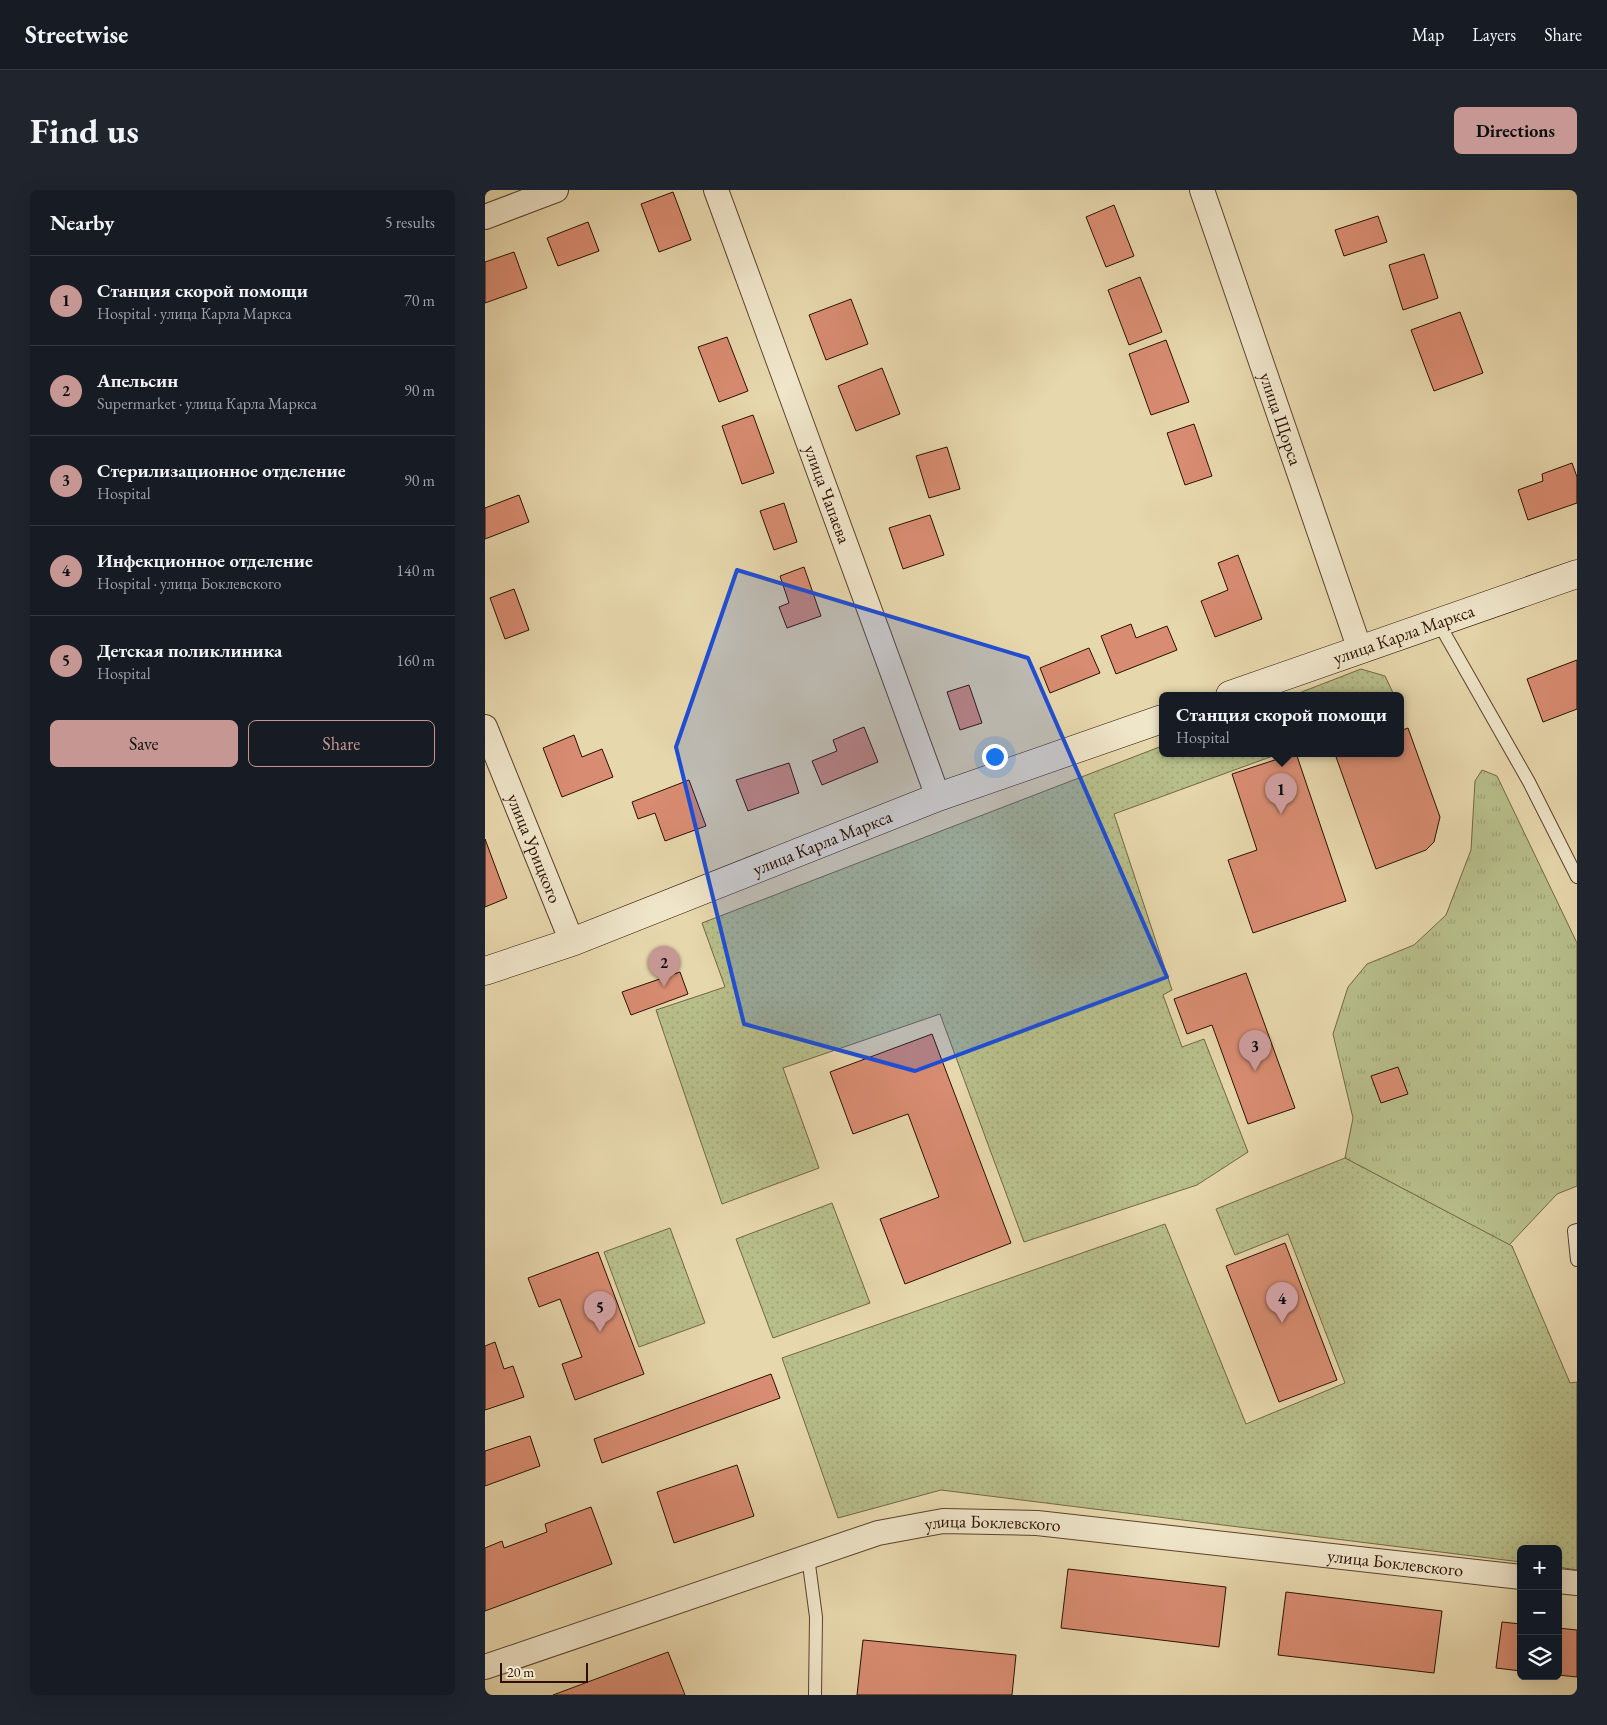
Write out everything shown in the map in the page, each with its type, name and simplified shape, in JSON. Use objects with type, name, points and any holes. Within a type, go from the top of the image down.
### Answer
[{"type":"main road","name":"улица Карла Маркса","points":[[1238,692],[1577,574]]},
{"type":"main road","name":"улица Карла Маркса","points":[[485,971],[572,942],[938,797],[1159,720]]},
{"type":"street","points":[[485,217],[556,190]]},
{"type":"street","name":"улица Чапаева","points":[[717,190],[938,797]]},
{"type":"street","name":"улица Щорса","points":[[1202,190],[1360,650]]},
{"type":"street","name":"улица Урицкого","points":[[485,727],[572,942]]},
{"type":"street","name":"улица Боклевского","points":[[485,1667],[878,1533],[943,1521],[1037,1523],[1517,1577]]},
{"type":"street","points":[[1562,1581],[1577,1583]]},
{"type":"lane","points":[[1438,622],[1529,782],[1577,877]]},
{"type":"lane","points":[[1577,1230],[1574,1231],[1577,1260]]},
{"type":"lane","points":[[807,1557],[816,1616],[815,1695]]},
{"type":"highlighted area","points":[[737,570],[1028,658],[1167,977],[915,1071],[744,1024],[676,747]]},
{"type":"green space","points":[[1361,669],[1385,676],[1393,692],[1302,692]]},
{"type":"green space","points":[[1159,747],[1159,757],[1270,757],[1114,814],[1172,990],[1163,995],[1182,1047],[1204,1039],[1248,1152],[1197,1185],[1024,1242],[940,1014],[783,1068],[819,1168],[722,1204],[656,1010],[725,987],[702,923]]},
{"type":"green space","points":[[1482,770],[1497,776],[1577,943],[1577,1186],[1557,1194],[1509,1245],[1345,1158],[1353,1118],[1333,1034],[1348,987],[1367,964],[1414,945],[1446,915],[1471,850],[1475,781]]},
{"type":"green space","points":[[1345,1158],[1512,1246],[1570,1383],[1577,1382],[1577,1570],[1562,1568],[1562,1545],[1517,1545],[1517,1562],[941,1490],[838,1518],[782,1358],[1165,1224],[1246,1424],[1345,1383],[1288,1234],[1235,1255],[1216,1209]]},
{"type":"green space","points":[[832,1203],[870,1303],[773,1338],[736,1239]]},
{"type":"green space","points":[[670,1228],[705,1323],[639,1347],[604,1252]]},
{"type":"building","points":[[673,192],[691,240],[659,252],[641,204]]},
{"type":"building","points":[[1114,205],[1134,256],[1106,267],[1086,217]]},
{"type":"building","points":[[1378,216],[1387,242],[1344,256],[1335,230]]},
{"type":"building","points":[[588,222],[599,251],[558,266],[547,238]]},
{"type":"building","points":[[514,252],[527,288],[485,303],[485,262]]},
{"type":"building","points":[[1424,254],[1438,298],[1403,310],[1389,265]]},
{"type":"building","points":[[1140,277],[1162,332],[1129,345],[1108,290]]},
{"type":"building","points":[[851,299],[868,344],[826,360],[809,315]]},
{"type":"building","points":[[1460,312],[1483,373],[1434,391],[1411,330]]},
{"type":"building","points":[[727,337],[748,391],[719,402],[698,347]]},
{"type":"building","points":[[1166,340],[1189,402],[1151,415],[1129,354]]},
{"type":"building","points":[[882,368],[900,414],[856,431],[838,386]]},
{"type":"building","points":[[753,415],[774,473],[742,484],[722,426]]},
{"type":"building","points":[[1194,424],[1212,476],[1185,485],[1167,433]]},
{"type":"building","points":[[947,447],[960,489],[929,498],[916,456]]},
{"type":"building","points":[[1572,463],[1577,477],[1577,503],[1528,520],[1518,490],[1543,481],[1542,474]]},
{"type":"building","points":[[519,495],[529,522],[485,539],[485,508]]},
{"type":"building","points":[[784,503],[797,542],[774,550],[760,511]]},
{"type":"building","points":[[930,515],[944,555],[903,569],[889,528]]},
{"type":"building","points":[[1238,555],[1262,619],[1215,637],[1201,601],[1228,590],[1218,563]]},
{"type":"building","points":[[804,567],[821,616],[787,628],[779,607],[789,603],[780,576]]},
{"type":"building","points":[[514,589],[529,630],[505,639],[490,598]]},
{"type":"building","points":[[1131,624],[1136,638],[1167,626],[1177,650],[1116,674],[1101,636]]},
{"type":"building","points":[[1089,648],[1100,673],[1050,693],[1040,668]]},
{"type":"building","points":[[1577,660],[1577,709],[1543,722],[1527,679]]},
{"type":"building","points":[[969,685],[982,723],[960,730],[947,692]]},
{"type":"building","points":[[864,727],[878,762],[822,785],[812,761],[837,751],[833,740]]},
{"type":"building","points":[[1408,728],[1440,817],[1434,842],[1426,850],[1376,869],[1336,757],[1404,757],[1404,730]]},
{"type":"building","points":[[574,735],[582,757],[602,749],[613,777],[562,797],[543,748]]},
{"type":"building","points":[[1284,757],[1297,757],[1346,901],[1253,933],[1228,860],[1257,850],[1232,774]]},
{"type":"building","points":[[789,763],[799,793],[748,811],[736,780]]},
{"type":"building","points":[[689,780],[706,826],[665,841],[655,813],[638,819],[632,802]]},
{"type":"building","points":[[485,839],[507,898],[485,907]]},
{"type":"building","points":[[680,972],[688,994],[631,1015],[622,992]]},
{"type":"building","points":[[1246,973],[1295,1108],[1248,1124],[1212,1025],[1187,1034],[1174,999]]},
{"type":"building","points":[[932,1034],[1011,1243],[905,1284],[880,1219],[939,1197],[908,1114],[853,1134],[830,1072]]},
{"type":"building","points":[[1398,1067],[1408,1094],[1381,1103],[1371,1076]]},
{"type":"building","points":[[1285,1243],[1337,1380],[1279,1402],[1226,1266]]},
{"type":"building","points":[[598,1252],[644,1374],[575,1400],[562,1364],[582,1357],[560,1299],[539,1307],[528,1278]]},
{"type":"building","points":[[495,1342],[504,1369],[513,1366],[524,1397],[485,1410],[485,1346]]},
{"type":"building","points":[[771,1374],[780,1398],[602,1463],[594,1439]]},
{"type":"building","points":[[530,1436],[540,1466],[485,1486],[485,1451]]},
{"type":"building","points":[[737,1465],[754,1516],[674,1543],[657,1492]]},
{"type":"building","points":[[591,1507],[612,1564],[485,1611],[485,1548],[502,1541],[504,1548],[547,1532],[545,1524]]},
{"type":"building","points":[[1068,1569],[1226,1587],[1219,1647],[1061,1628]]},
{"type":"building","points":[[1286,1592],[1442,1611],[1434,1673],[1278,1655]]},
{"type":"building","points":[[1502,1622],[1517,1624],[1517,1671],[1496,1668]]},
{"type":"building","points":[[1562,1628],[1577,1630],[1577,1677],[1562,1675]]},
{"type":"building","points":[[863,1640],[1016,1655],[1012,1695],[857,1695]]},
{"type":"building","points":[[668,1652],[685,1695],[553,1695]]},
{"type":"place","name":"Станция скорой помощи","points":[[1281,814]]},
{"type":"place","name":"Апельсин","points":[[664,987]]},
{"type":"place","name":"Стерилизационное отделение","points":[[1255,1071]]},
{"type":"place","name":"Инфекционное отделение","points":[[1282,1323]]},
{"type":"place","name":"Детская поликлиника","points":[[600,1332]]}]
